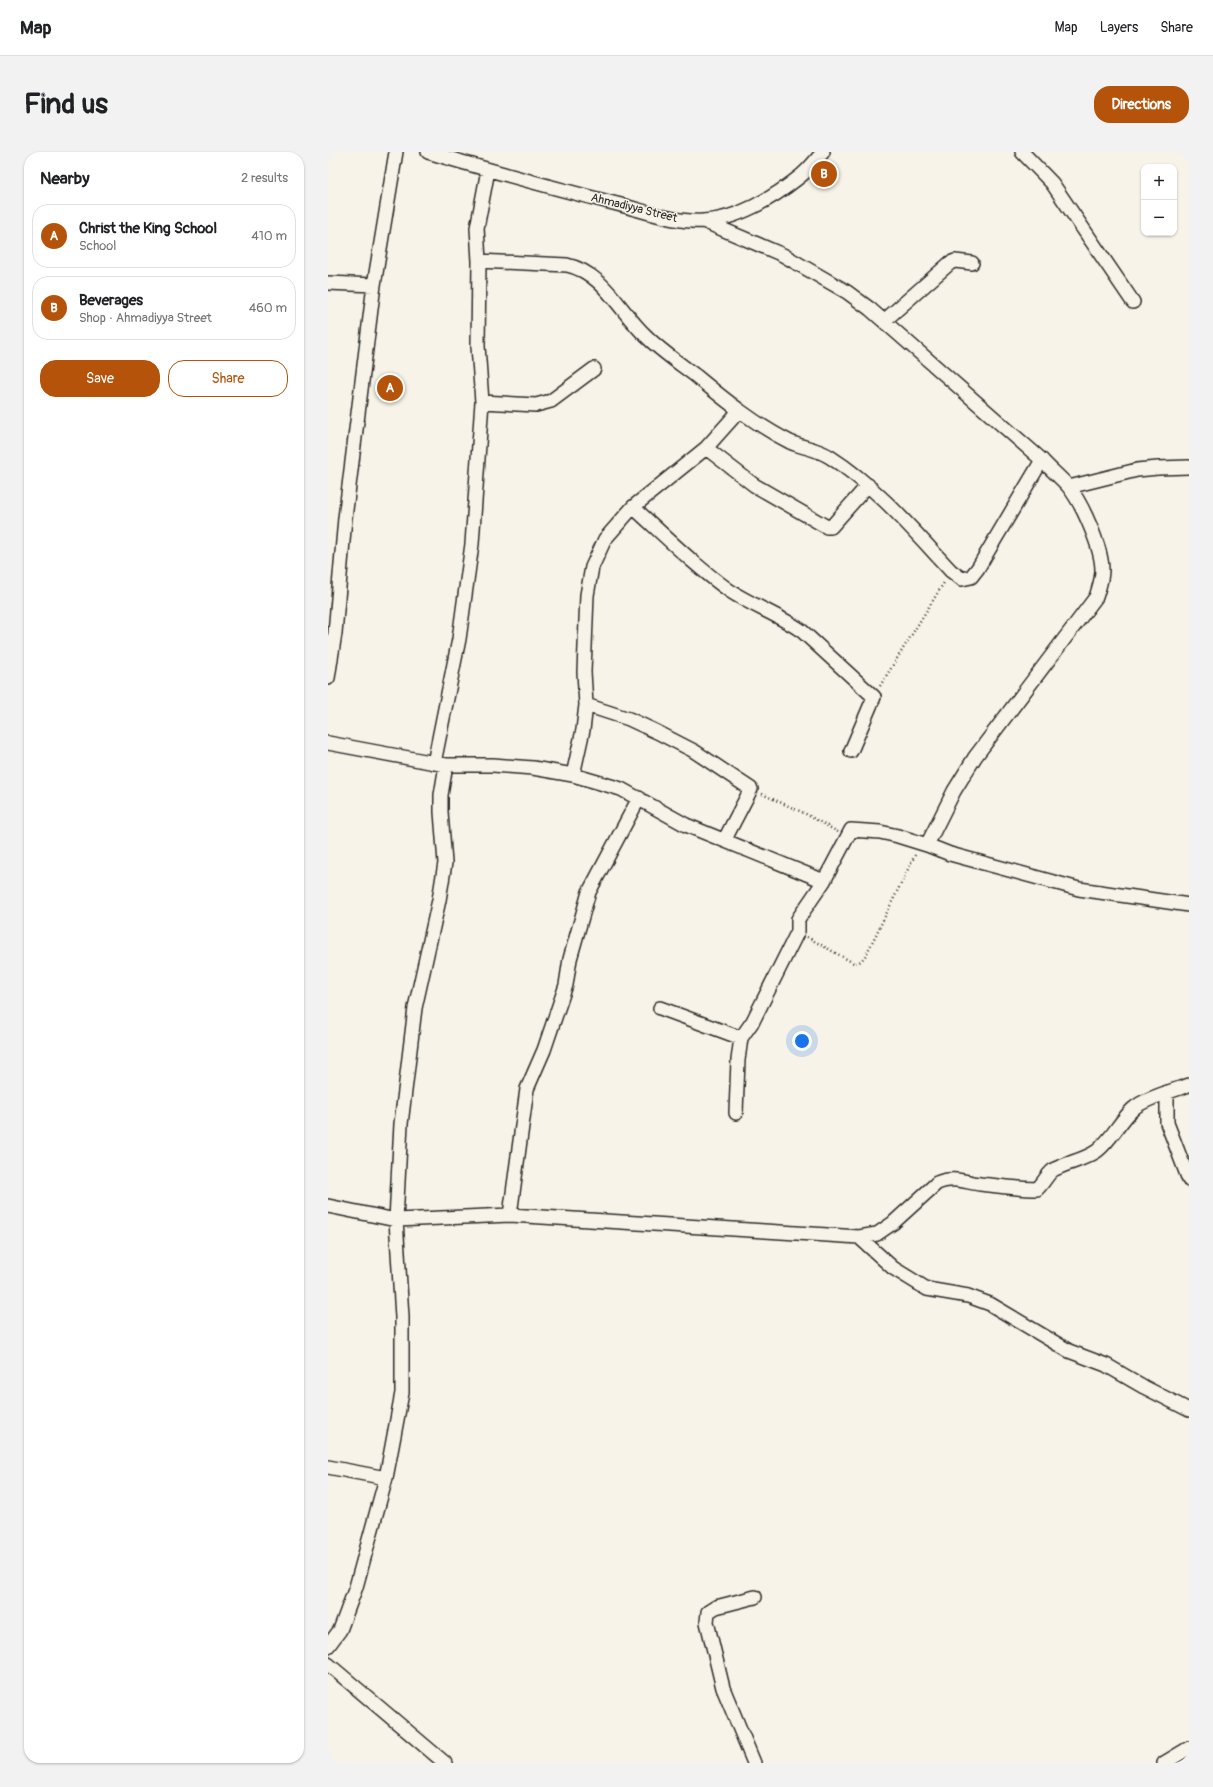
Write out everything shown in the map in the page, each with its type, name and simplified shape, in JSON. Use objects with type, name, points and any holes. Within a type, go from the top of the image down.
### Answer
[{"type":"street","points":[[328,678],[335,633],[345,518],[374,285],[396,152]]},
{"type":"street","name":"Ahmadiyya Street","points":[[428,152],[488,170],[674,219],[703,222],[727,218],[768,199],[799,178],[823,152]]},
{"type":"street","points":[[1022,152],[1052,183],[1133,302]]},
{"type":"street","points":[[328,1646],[340,1630],[356,1588],[386,1478],[402,1393],[402,1317],[396,1220],[401,1124],[415,1008],[439,900],[445,863],[441,812],[440,764],[459,639],[470,552],[482,402],[478,346],[479,261],[477,228],[478,213],[488,170]]},
{"type":"street","points":[[703,222],[783,255],[847,292],[884,321],[1042,460],[1069,487],[1085,515],[1100,554],[1102,570],[1101,582],[1096,597],[975,757],[954,790],[924,844]]},
{"type":"street","points":[[479,261],[554,264],[580,268],[598,282],[646,336],[739,411],[791,443],[822,452],[868,485],[951,571],[962,579],[971,577],[1042,460]]},
{"type":"street","points":[[884,321],[950,263],[955,261],[972,263]]},
{"type":"street","points":[[328,283],[374,285]]},
{"type":"street","points":[[482,402],[536,405],[551,401],[594,369]]},
{"type":"street","points":[[573,775],[583,730],[586,705],[584,672],[587,596],[592,566],[605,539],[633,507],[706,448],[739,411]]},
{"type":"street","points":[[706,448],[754,486],[827,527],[831,527],[868,485]]},
{"type":"street","points":[[1069,487],[1137,470],[1189,467]]},
{"type":"street","points":[[633,507],[703,570],[731,591],[753,605],[790,622],[802,631],[874,697],[851,751]]},
{"type":"street","points":[[586,705],[629,719],[694,750],[750,789],[725,839]]},
{"type":"street","points":[[328,743],[440,764],[493,765],[533,768],[573,775],[620,789],[686,824],[824,881]]},
{"type":"street","points":[[510,1215],[527,1089],[544,1050],[563,992],[570,959],[590,892],[639,798]]},
{"type":"street","points":[[736,1112],[738,1060],[741,1038],[753,1021],[798,931],[798,919],[824,881],[851,830],[880,832],[898,836],[950,854],[1079,889],[1189,904]]},
{"type":"street","points":[[660,1008],[741,1038]]},
{"type":"street","points":[[328,1206],[396,1220],[510,1215],[859,1237],[877,1234],[893,1223],[937,1183],[945,1180],[955,1179],[980,1184],[1038,1189],[1054,1169],[1081,1160],[1099,1149],[1134,1107],[1167,1092],[1189,1085]]},
{"type":"street","points":[[1167,1092],[1167,1123],[1189,1180]]},
{"type":"street","points":[[859,1237],[893,1268],[927,1289],[968,1296],[990,1304],[1069,1351],[1106,1365],[1144,1387],[1189,1410]]},
{"type":"street","points":[[328,1467],[386,1478]]},
{"type":"street","points":[[754,1597],[716,1607],[708,1612],[707,1622],[723,1688],[754,1763]]},
{"type":"street","points":[[328,1664],[444,1763]]},
{"type":"street","points":[[1164,1763],[1189,1748]]},
{"type":"path","points":[[874,697],[951,571]]},
{"type":"path","points":[[750,789],[804,813],[835,831],[839,832],[851,830]]},
{"type":"path","points":[[798,931],[850,962],[855,964],[861,961],[866,955],[924,844]]},
{"type":"place","name":"Beverages","points":[[824,174]]},
{"type":"place","name":"Christ the King School","points":[[390,388]]}]
